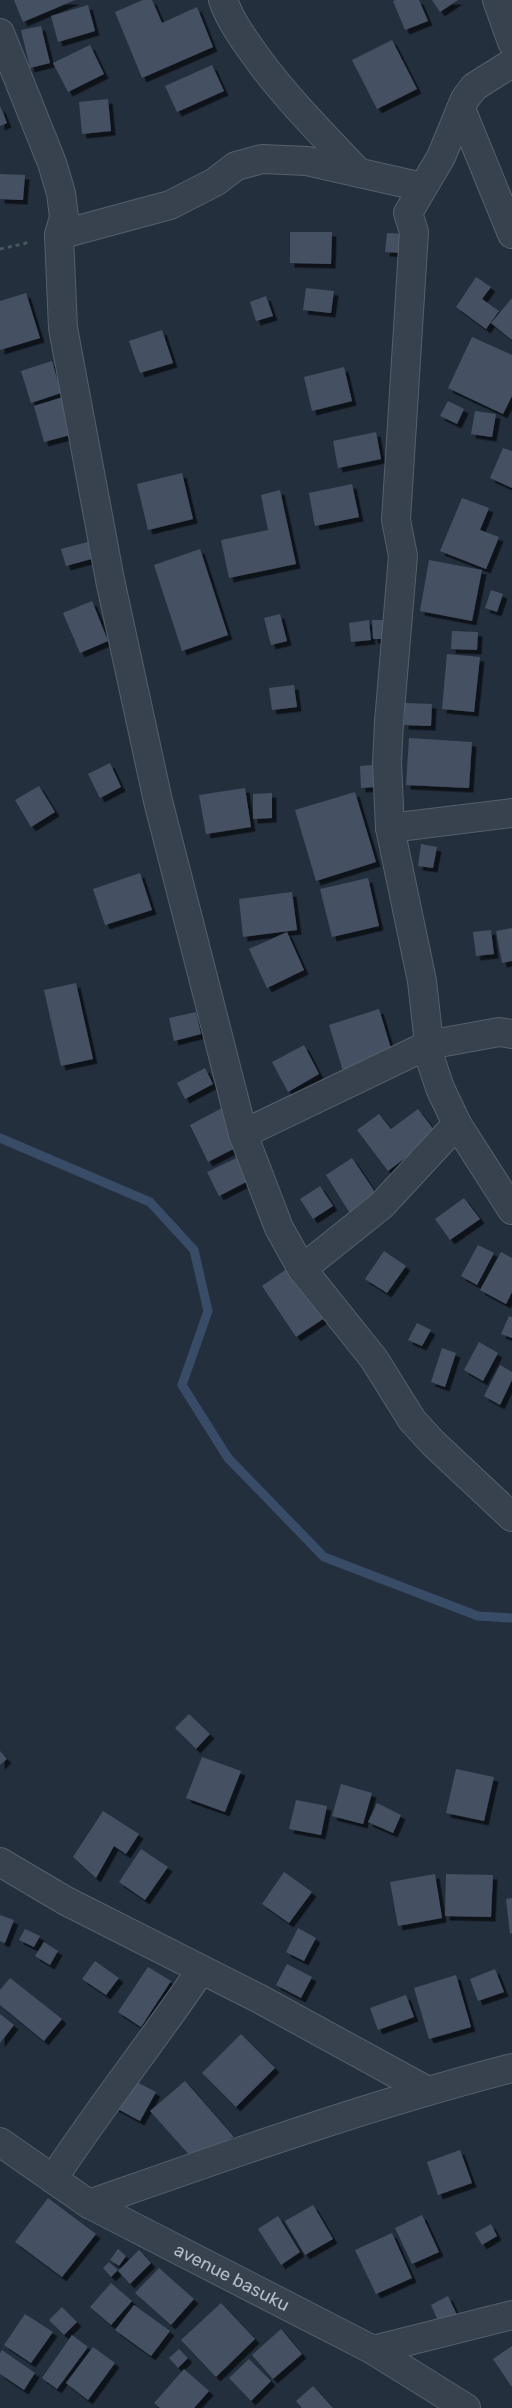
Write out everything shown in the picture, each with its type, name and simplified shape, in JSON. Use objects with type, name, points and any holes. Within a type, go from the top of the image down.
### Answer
[{"type":"street","points":[[223,0],[240,34],[286,96],[359,173]]},
{"type":"street","points":[[497,0],[512,42]]},
{"type":"street","points":[[0,32],[52,163],[61,193],[64,217],[59,235],[63,328],[110,580],[158,801],[243,1134],[279,1228],[302,1269],[374,1359],[412,1420],[433,1443],[512,1517]]},
{"type":"street","points":[[512,63],[474,87],[461,109],[441,157],[408,213],[414,232],[396,520],[403,556],[387,763],[390,828],[422,981],[428,1045],[440,1088],[457,1124],[512,1210]]},
{"type":"street","points":[[461,109],[512,234]]},
{"type":"street","points":[[59,235],[170,205],[216,182],[236,166],[262,159],[306,161],[422,187]]},
{"type":"street","points":[[390,828],[512,813]]},
{"type":"street","points":[[243,1134],[428,1045],[498,1032],[512,1034]]},
{"type":"street","points":[[302,1269],[382,1205],[457,1124]]},
{"type":"street","points":[[0,1862],[66,1901],[258,1998],[426,2090]]},
{"type":"street","points":[[53,2178],[92,2120],[154,2039],[201,1970]]},
{"type":"street","points":[[89,2204],[277,2138],[426,2090],[512,2068]]},
{"type":"street","name":"avenue basuku","points":[[0,2142],[89,2204],[373,2350],[466,2408]]},
{"type":"street","points":[[373,2350],[512,2315]]},
{"type":"building","points":[[14,0],[75,0],[23,22]]},
{"type":"building","points":[[143,0],[152,0],[162,23],[197,7],[213,47],[142,78],[115,12]]},
{"type":"building","points":[[419,0],[428,21],[405,30],[393,1]]},
{"type":"building","points":[[432,0],[458,0],[440,12]]},
{"type":"building","points":[[88,5],[95,31],[58,42],[51,16]]},
{"type":"building","points":[[41,26],[50,63],[30,68],[21,30]]},
{"type":"building","points":[[392,40],[417,89],[377,109],[352,60]]},
{"type":"building","points":[[90,45],[104,74],[68,92],[53,63]]},
{"type":"building","points":[[212,65],[224,91],[177,112],[165,86]]},
{"type":"building","points":[[108,99],[111,131],[82,134],[79,102]]},
{"type":"building","points":[[0,106],[7,123],[0,126]]},
{"type":"building","points":[[0,174],[25,175],[23,200],[0,199]]},
{"type":"building","points":[[290,232],[332,232],[331,264],[290,263]]},
{"type":"building","points":[[387,233],[405,234],[403,253],[385,252]]},
{"type":"building","points":[[476,277],[491,287],[482,299],[499,311],[486,329],[456,307]]},
{"type":"building","points":[[306,288],[334,291],[331,313],[303,310]]},
{"type":"building","points":[[26,293],[40,338],[0,350],[0,301]]},
{"type":"building","points":[[266,296],[273,316],[256,321],[250,302]]},
{"type":"building","points":[[512,298],[512,340],[491,323]]},
{"type":"building","points":[[162,330],[173,363],[140,373],[129,341]]},
{"type":"building","points":[[472,337],[512,355],[512,396],[503,414],[448,388]]},
{"type":"building","points":[[52,361],[61,393],[31,403],[21,371]]},
{"type":"building","points":[[344,367],[352,401],[312,411],[304,377]]},
{"type":"building","points":[[63,397],[74,434],[44,442],[34,406]]},
{"type":"building","points":[[448,401],[464,409],[457,424],[440,416]]},
{"type":"building","points":[[475,411],[496,414],[492,437],[471,434]]},
{"type":"building","points":[[376,432],[381,459],[338,468],[333,441]]},
{"type":"building","points":[[503,448],[512,451],[512,488],[490,478]]},
{"type":"building","points":[[182,473],[193,519],[148,530],[137,484]]},
{"type":"building","points":[[352,484],[359,517],[315,526],[309,493]]},
{"type":"building","points":[[280,490],[296,564],[229,578],[221,540],[268,530],[261,495]]},
{"type":"building","points":[[462,498],[489,508],[480,530],[499,537],[486,569],[440,551]]},
{"type":"building","points":[[91,541],[95,558],[66,566],[61,549]]},
{"type":"building","points":[[200,549],[228,635],[182,651],[154,565]]},
{"type":"building","points":[[429,560],[482,570],[472,621],[420,611]]},
{"type":"building","points":[[491,590],[503,594],[497,612],[485,608]]},
{"type":"building","points":[[92,601],[108,641],[80,653],[63,613]]},
{"type":"building","points":[[280,614],[287,641],[271,645],[264,618]]},
{"type":"building","points":[[369,620],[371,640],[351,642],[349,623]]},
{"type":"building","points":[[372,620],[387,620],[387,639],[373,639]]},
{"type":"building","points":[[452,631],[478,632],[477,650],[451,649]]},
{"type":"building","points":[[447,654],[480,657],[474,712],[442,709]]},
{"type":"building","points":[[294,685],[297,707],[272,710],[269,688]]},
{"type":"building","points":[[405,703],[432,704],[431,726],[404,725]]},
{"type":"building","points":[[409,738],[472,742],[469,788],[406,785]]},
{"type":"building","points":[[110,763],[121,787],[100,798],[88,774]]},
{"type":"building","points":[[373,765],[375,787],[361,788],[360,766]]},
{"type":"building","points":[[39,786],[55,812],[31,827],[15,800]]},
{"type":"building","points":[[245,788],[251,827],[206,834],[199,795]]},
{"type":"building","points":[[355,792],[376,862],[316,881],[295,810]]},
{"type":"building","points":[[272,793],[272,818],[253,819],[253,794]]},
{"type":"building","points":[[421,844],[437,847],[433,868],[418,866]]},
{"type":"building","points":[[140,873],[152,910],[105,925],[93,889]]},
{"type":"building","points":[[368,878],[379,926],[332,937],[320,889]]},
{"type":"building","points":[[292,892],[297,930],[243,937],[239,899]]},
{"type":"building","points":[[512,928],[512,961],[502,963],[496,931]]},
{"type":"building","points":[[491,930],[494,954],[476,956],[473,932]]},
{"type":"building","points":[[287,932],[304,970],[267,988],[249,949]]},
{"type":"building","points":[[76,983],[93,1059],[61,1066],[44,990]]},
{"type":"building","points":[[379,1009],[393,1055],[343,1071],[329,1025]]},
{"type":"building","points":[[196,1012],[201,1034],[174,1041],[169,1018]]},
{"type":"building","points":[[304,1045],[319,1074],[288,1092],[272,1062]]},
{"type":"building","points":[[205,1068],[213,1084],[185,1099],[177,1083]]},
{"type":"building","points":[[222,1108],[241,1145],[208,1162],[190,1125]]},
{"type":"building","points":[[418,1109],[437,1134],[388,1171],[357,1130],[379,1114],[391,1129]]},
{"type":"building","points":[[241,1156],[252,1179],[219,1196],[207,1172]]},
{"type":"building","points":[[352,1158],[379,1198],[351,1215],[326,1175]]},
{"type":"building","points":[[320,1186],[333,1206],[313,1219],[300,1199]]},
{"type":"building","points":[[464,1198],[480,1219],[450,1240],[435,1219]]},
{"type":"building","points":[[478,1245],[494,1253],[477,1285],[461,1276]]},
{"type":"building","points":[[384,1251],[406,1266],[387,1293],[365,1279]]},
{"type":"building","points":[[501,1252],[512,1258],[512,1292],[506,1304],[480,1290]]},
{"type":"building","points":[[291,1266],[326,1317],[296,1337],[262,1286]]},
{"type":"building","points":[[509,1316],[512,1317],[512,1338],[501,1334]]},
{"type":"building","points":[[417,1323],[431,1330],[422,1346],[408,1340]]},
{"type":"building","points":[[479,1342],[498,1353],[483,1381],[464,1370]]},
{"type":"building","points":[[442,1348],[456,1353],[445,1387],[431,1382]]},
{"type":"building","points":[[500,1365],[512,1372],[512,1380],[500,1405],[484,1396]]},
{"type":"building","points":[[189,1714],[210,1734],[196,1749],[175,1728]]},
{"type":"building","points":[[0,1751],[7,1759],[0,1765]]},
{"type":"building","points":[[202,1757],[241,1771],[225,1812],[186,1798]]},
{"type":"building","points":[[456,1769],[494,1777],[484,1821],[446,1813]]},
{"type":"building","points":[[341,1784],[372,1793],[363,1824],[332,1816]]},
{"type":"building","points":[[296,1800],[327,1806],[321,1835],[289,1829]]},
{"type":"building","points":[[377,1803],[401,1815],[393,1833],[368,1822]]},
{"type":"building","points":[[103,1811],[139,1834],[126,1854],[114,1846],[96,1878],[73,1857]]},
{"type":"building","points":[[141,1849],[168,1867],[145,1900],[119,1882]]},
{"type":"building","points":[[284,1872],[312,1892],[289,1923],[262,1904]]},
{"type":"building","points":[[435,1874],[442,1918],[398,1926],[390,1882]]},
{"type":"building","points":[[446,1874],[493,1875],[491,1917],[445,1916]]},
{"type":"building","points":[[512,1898],[512,1933],[510,1934],[506,1899]]},
{"type":"building","points":[[0,1915],[14,1920],[5,1943],[0,1941]]},
{"type":"building","points":[[298,1928],[316,1938],[304,1961],[286,1952]]},
{"type":"building","points":[[25,1929],[40,1936],[34,1947],[19,1940]]},
{"type":"building","points":[[44,1942],[58,1951],[50,1965],[35,1956]]},
{"type":"building","points":[[95,1961],[119,1978],[106,1995],[82,1979]]},
{"type":"building","points":[[287,1964],[312,1977],[301,1998],[276,1985]]},
{"type":"building","points":[[148,1967],[171,1981],[141,2027],[118,2012]]},
{"type":"building","points":[[495,1969],[504,1992],[478,2001],[470,1979]]},
{"type":"building","points":[[456,1975],[471,2027],[429,2039],[414,1988]]},
{"type":"building","points":[[10,1978],[62,2019],[44,2041],[0,2005],[0,1990]]},
{"type":"building","points":[[406,1995],[414,2017],[378,2030],[370,2008]]},
{"type":"building","points":[[0,2014],[14,2025],[0,2043]]},
{"type":"building","points":[[241,2034],[275,2068],[236,2107],[202,2073]]},
{"type":"building","points":[[129,2078],[156,2092],[140,2121],[114,2107]]},
{"type":"building","points":[[185,2081],[234,2137],[192,2158],[150,2111]]},
{"type":"building","points":[[460,2150],[472,2183],[438,2195],[427,2162]]},
{"type":"building","points":[[48,2198],[96,2234],[62,2277],[15,2242]]},
{"type":"building","points":[[313,2205],[333,2239],[305,2255],[285,2221]]},
{"type":"building","points":[[422,2215],[439,2252],[412,2264],[395,2228]]},
{"type":"building","points":[[278,2216],[300,2252],[281,2265],[258,2229]]},
{"type":"building","points":[[491,2224],[497,2236],[482,2245],[475,2233]]},
{"type":"building","points":[[392,2233],[412,2278],[376,2294],[355,2250]]},
{"type":"building","points":[[118,2249],[126,2256],[119,2266],[110,2260]]},
{"type":"building","points":[[139,2250],[151,2263],[130,2284],[118,2271]]},
{"type":"building","points":[[109,2262],[118,2270],[111,2277],[103,2268]]},
{"type":"building","points":[[159,2268],[194,2299],[171,2325],[135,2293]]},
{"type":"building","points":[[111,2283],[132,2301],[111,2325],[90,2307]]},
{"type":"building","points":[[448,2296],[457,2315],[439,2323],[431,2305]]},
{"type":"building","points":[[221,2303],[255,2339],[216,2377],[181,2340]]},
{"type":"building","points":[[134,2305],[170,2331],[151,2356],[115,2330]]},
{"type":"building","points":[[62,2307],[77,2322],[64,2335],[49,2320]]},
{"type":"building","points":[[25,2314],[53,2332],[31,2363],[4,2345]]},
{"type":"building","points":[[281,2329],[302,2354],[273,2379],[252,2355]]},
{"type":"building","points":[[72,2335],[88,2347],[57,2389],[42,2378]]},
{"type":"building","points":[[512,2346],[512,2387],[493,2359]]},
{"type":"building","points":[[93,2347],[115,2363],[88,2400],[66,2383]]},
{"type":"building","points":[[179,2349],[188,2358],[178,2368],[169,2358]]},
{"type":"building","points":[[2,2350],[35,2373],[24,2390],[0,2374],[0,2353]]},
{"type":"building","points":[[249,2359],[271,2381],[251,2401],[229,2378]]},
{"type":"building","points":[[184,2369],[209,2391],[194,2408],[160,2408],[154,2403]]},
{"type":"building","points":[[313,2386],[333,2408],[302,2408],[296,2401]]},
{"type":"waterway","points":[[0,1138],[150,1202],[194,1250],[208,1311],[182,1385],[228,1458],[324,1557],[478,1616],[512,1618]]}]
